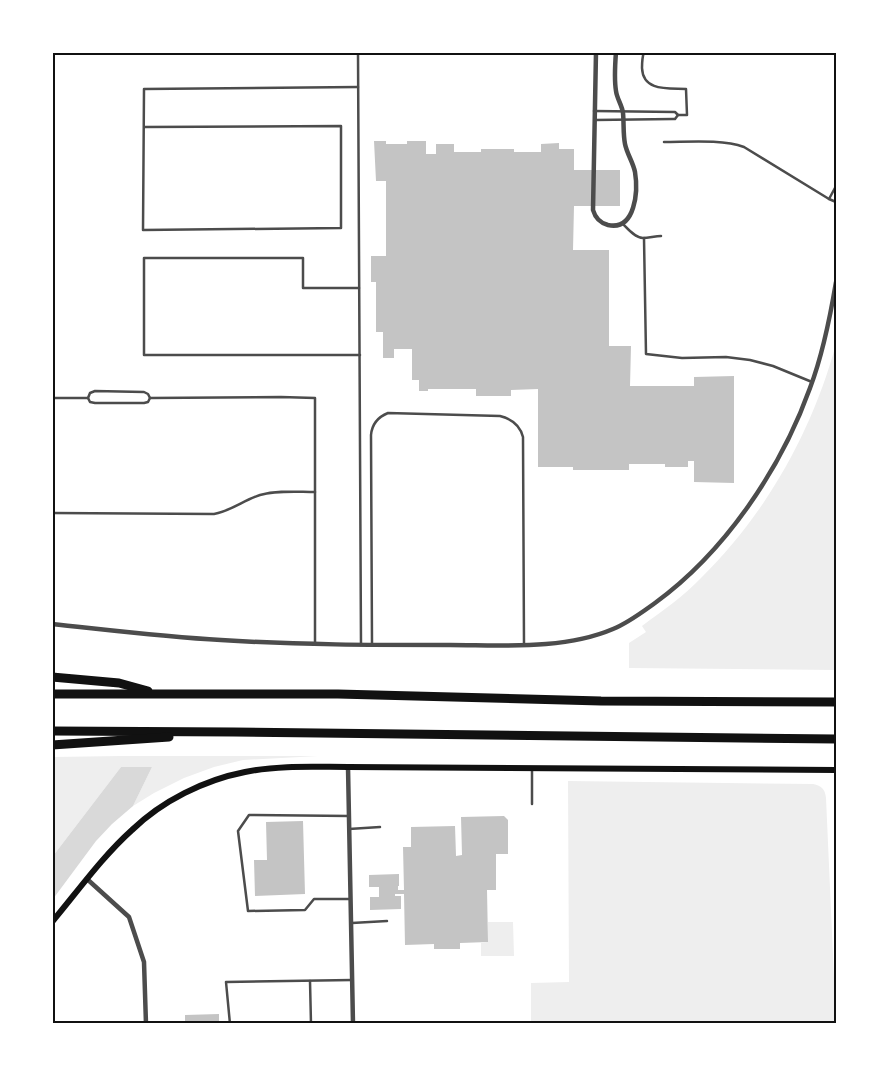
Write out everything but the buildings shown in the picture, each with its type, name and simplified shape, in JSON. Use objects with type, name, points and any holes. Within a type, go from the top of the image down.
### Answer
[{"type":"highway","points":[[52,677],[118,683],[158,694]]},
{"type":"highway","points":[[52,694],[338,694],[601,701],[836,702]]},
{"type":"highway","points":[[52,731],[836,739]]},
{"type":"highway","points":[[52,745],[234,732]]},
{"type":"main road","points":[[52,922],[114,847],[155,811],[202,785],[246,772],[272,768],[348,766],[836,770]]},
{"type":"street","points":[[596,52],[593,210],[598,219],[606,224],[617,225],[627,220],[632,210],[636,183],[634,168],[624,141],[623,112],[616,90],[616,52]]},
{"type":"street","points":[[52,624],[211,640],[361,645],[524,645],[574,640],[611,630],[633,619],[680,583],[714,548],[752,500],[782,451],[804,405],[825,338],[836,282]]},
{"type":"street","points":[[348,766],[353,1024]]},
{"type":"street","points":[[87,879],[129,917],[144,962],[146,1024]]},
{"type":"lane","points":[[358,52],[361,645]]},
{"type":"lane","points":[[594,111],[675,112],[678,115],[687,115],[686,89],[657,87],[649,84],[644,78],[642,73],[644,52]]},
{"type":"lane","points":[[144,127],[340,126],[341,228],[143,230],[144,88],[358,87]]},
{"type":"lane","points":[[594,120],[675,119],[678,115]]},
{"type":"lane","points":[[664,142],[727,143],[739,145],[836,202]]},
{"type":"lane","points":[[829,199],[836,186]]},
{"type":"lane","points":[[622,223],[639,237],[661,236]]},
{"type":"lane","points":[[644,238],[646,354],[682,358],[750,360],[773,366],[812,383]]},
{"type":"lane","points":[[359,288],[303,288],[303,258],[144,258],[144,355],[360,355]]},
{"type":"lane","points":[[88,398],[90,393],[95,392],[144,392],[150,398]]},
{"type":"lane","points":[[52,398],[88,398]]},
{"type":"lane","points":[[88,398],[90,402],[95,403],[144,403],[148,402],[150,398]]},
{"type":"lane","points":[[150,398],[315,398],[315,644]]},
{"type":"lane","points":[[372,645],[371,435],[377,420],[388,413],[500,416],[511,420],[519,428],[523,437],[524,645]]},
{"type":"lane","points":[[52,513],[214,514],[269,493],[315,492]]},
{"type":"lane","points":[[532,767],[532,804]]},
{"type":"lane","points":[[349,816],[249,815],[238,831],[248,910],[305,910],[314,899],[350,899]]},
{"type":"lane","points":[[349,829],[380,827]]},
{"type":"lane","points":[[350,923],[387,921]]},
{"type":"lane","points":[[230,1024],[226,982],[352,980]]},
{"type":"lane","points":[[310,981],[311,1024]]},
{"type":"shaded area","points":[[836,344],[836,670],[629,668],[629,643],[646,632],[642,626],[701,578],[746,527],[766,499],[800,440],[814,409]]},
{"type":"shaded area","points":[[318,756],[243,760],[214,767],[184,778],[133,806],[152,767],[121,767],[53,856],[53,757]]},
{"type":"shaded area","points":[[121,767],[152,767],[133,806],[96,841],[53,899],[53,856]]},
{"type":"shaded area","points":[[568,781],[813,784],[823,788],[826,798],[836,1023],[531,1023],[531,983],[569,982]]},
{"type":"shaded area","points":[[488,922],[513,922],[514,956],[481,956],[481,943],[488,942]]}]
